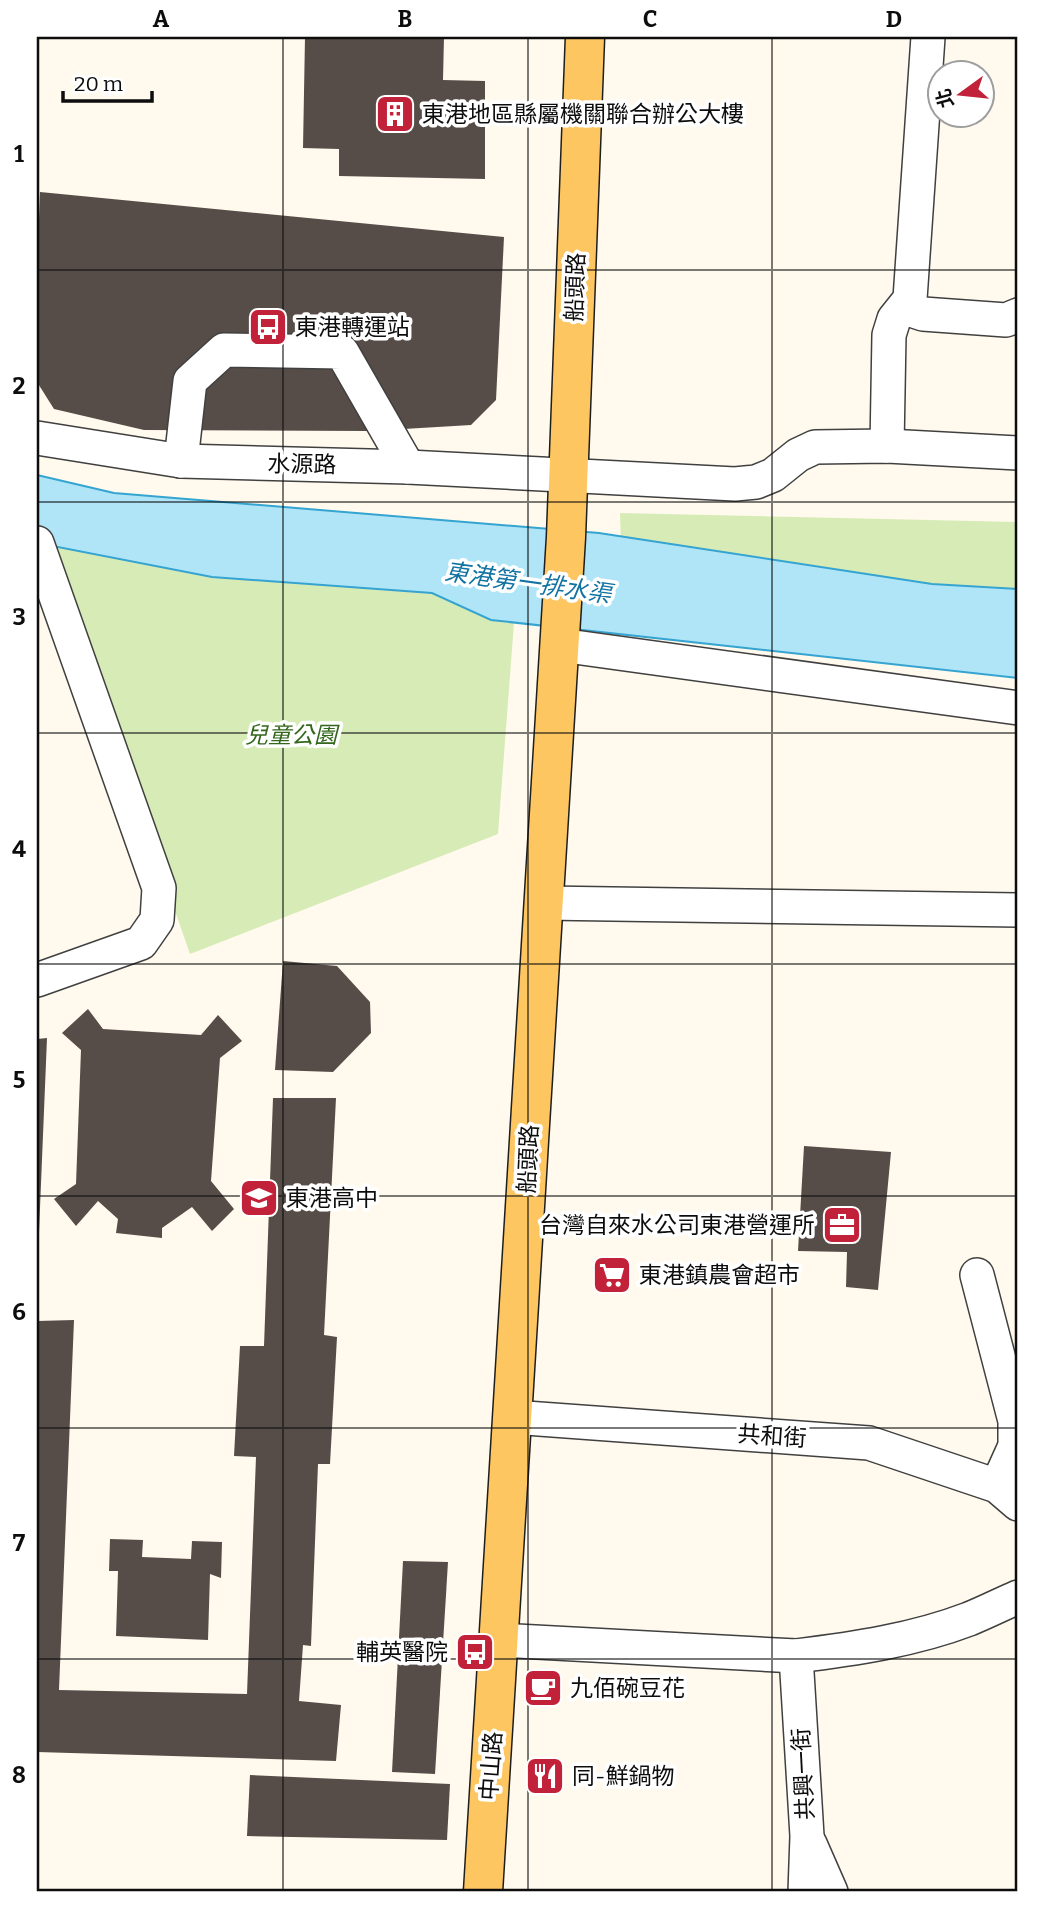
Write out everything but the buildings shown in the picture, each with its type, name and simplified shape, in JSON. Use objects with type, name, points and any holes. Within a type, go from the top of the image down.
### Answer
[{"type":"main road","name":"船頭路","points":[[498,1640],[566,537],[584,37]]},
{"type":"main road","name":"中山路","points":[[483,1892],[498,1640]]},
{"type":"street","points":[[887,446],[889,335],[894,319],[910,299],[928,37]]},
{"type":"street","points":[[905,308],[923,314],[972,318],[1006,320],[1018,315]]},
{"type":"street","points":[[181,461],[190,381],[224,350],[342,352],[408,467]]},
{"type":"street","name":"水源路","points":[[37,438],[181,461],[408,467],[735,484],[756,482],[773,475],[815,447],[887,446],[1018,453]]},
{"type":"street","points":[[37,979],[141,943],[157,920],[159,888],[41,565]]},
{"type":"street","points":[[558,662],[1018,708]]},
{"type":"street","points":[[544,903],[1018,910]]},
{"type":"street","points":[[977,1275],[1015,1421],[1015,1446],[1008,1495]]},
{"type":"street","name":"共和街","points":[[512,1417],[869,1443],[1008,1495]]},
{"type":"street","points":[[498,1640],[796,1656],[841,1651],[902,1639],[968,1619],[1018,1597]]},
{"type":"street","name":"共興一街","points":[[796,1656],[807,1836],[805,1892]]},
{"type":"street","points":[[807,1836],[831,1892]]},
{"type":"green space","points":[[620,513],[1018,522],[1018,597],[621,544]]},
{"type":"green space","name":"兒童公園","points":[[42,529],[516,596],[498,834],[190,954]]},
{"type":"water","name":"東港第一排水渠","points":[[37,475],[114,493],[599,533],[932,584],[1018,589],[1018,678],[491,620],[432,593],[212,577],[37,543]]},
{"type":"place","name":"東港地區縣屬機關聯合辦公大樓","points":[[395,114]]},
{"type":"place","name":"東港轉運站","points":[[268,327]]},
{"type":"place","name":"東港高中","points":[[259,1198]]},
{"type":"place","name":"台灣自來水公司東港營運所","points":[[842,1225]]},
{"type":"place","name":"東港鎮農會超市","points":[[612,1275]]},
{"type":"place","name":"輔英醫院","points":[[475,1652]]},
{"type":"place","name":"九佰碗豆花","points":[[543,1688]]},
{"type":"place","name":"同-鮮鍋物","points":[[545,1776]]}]
